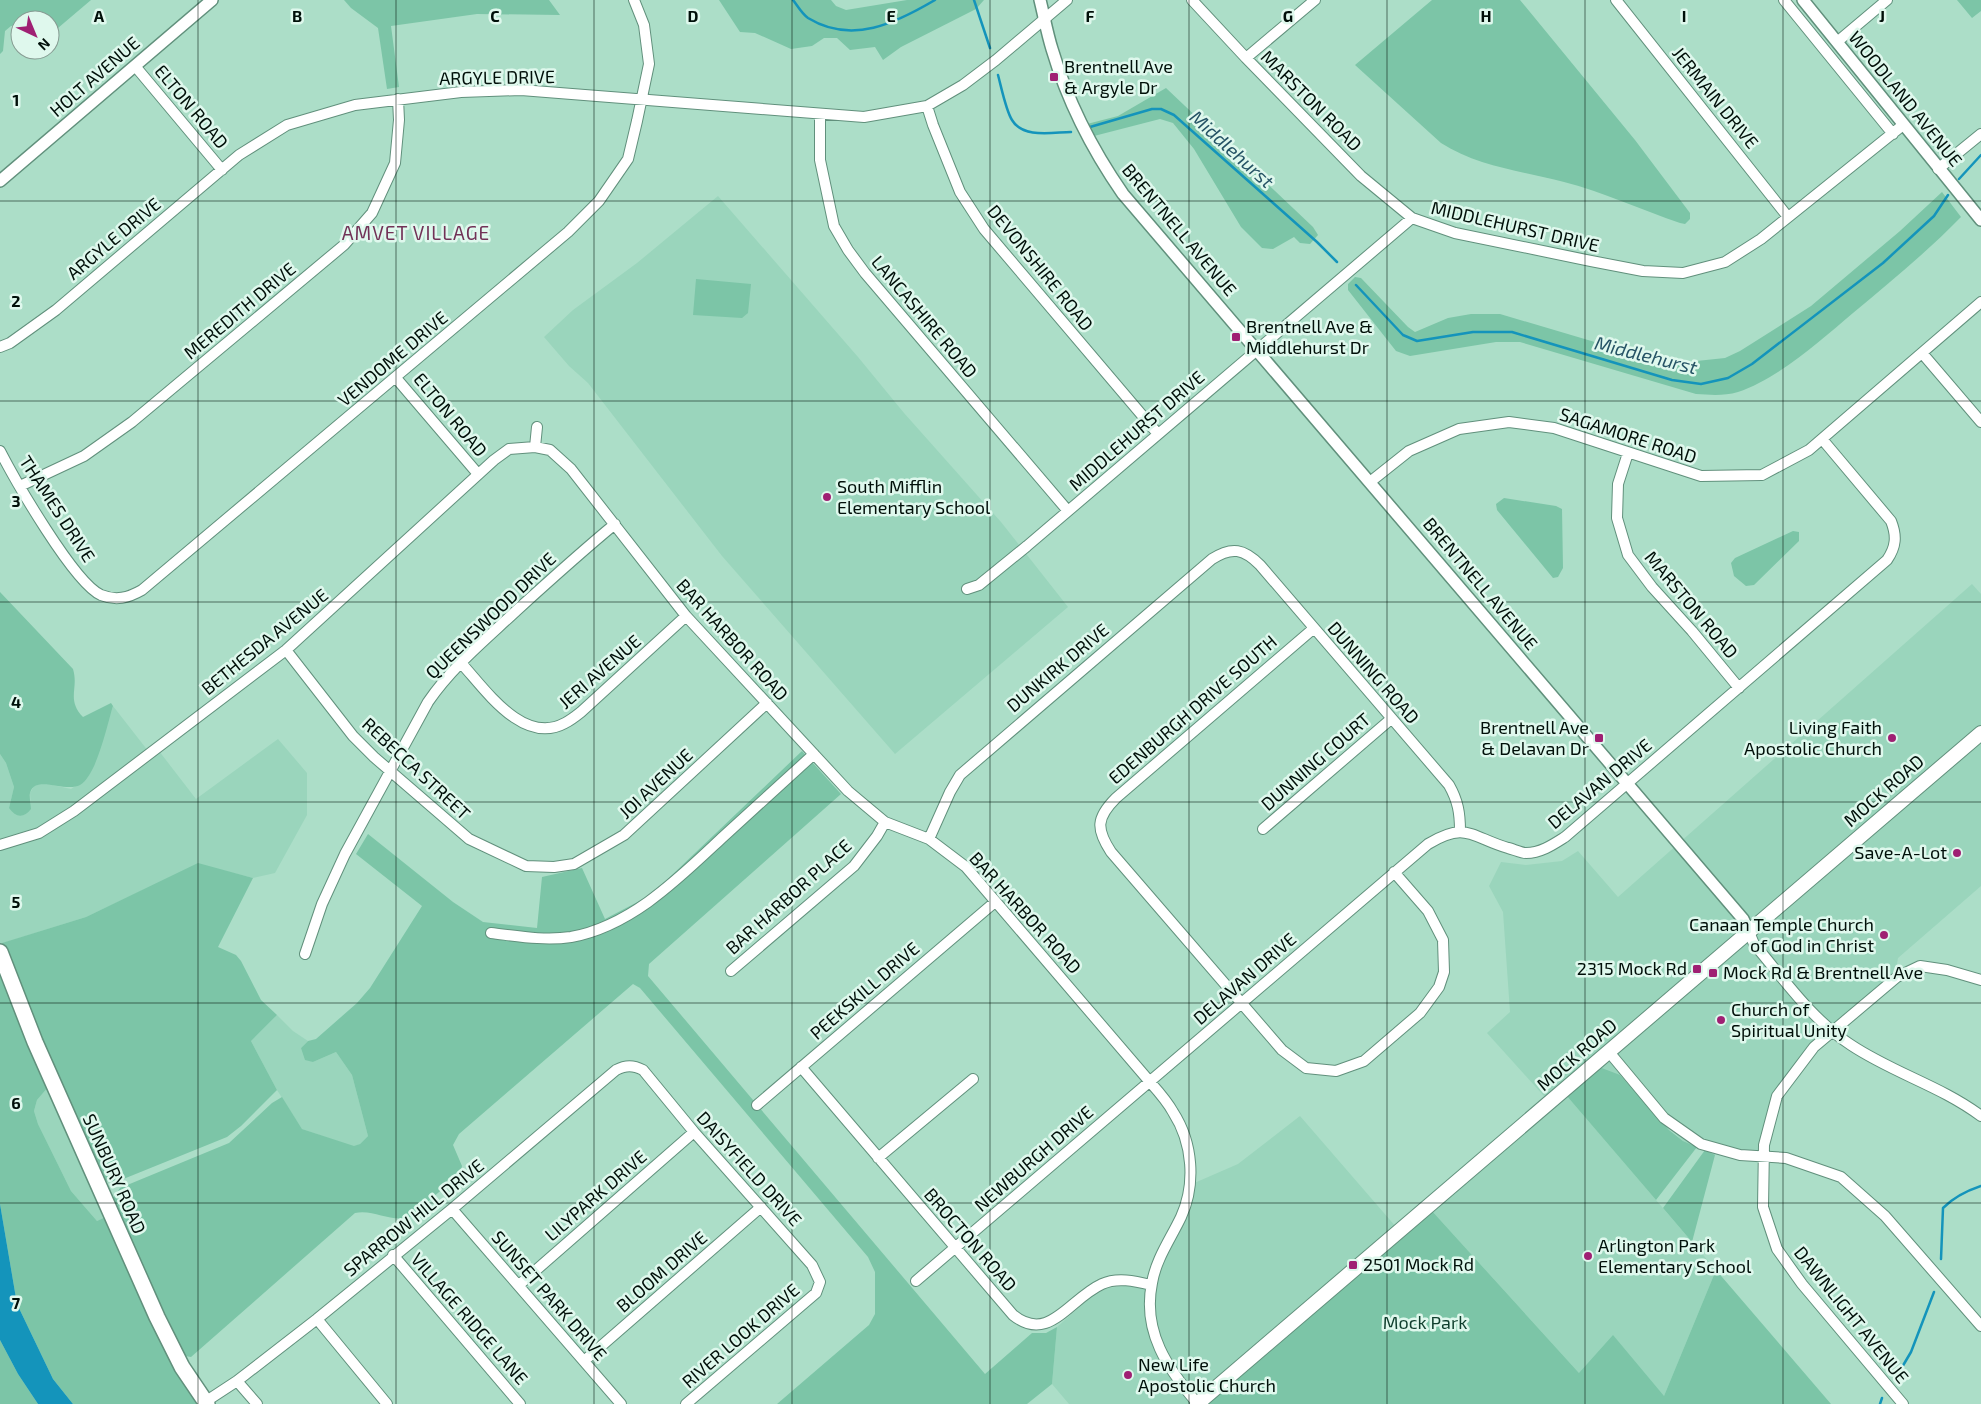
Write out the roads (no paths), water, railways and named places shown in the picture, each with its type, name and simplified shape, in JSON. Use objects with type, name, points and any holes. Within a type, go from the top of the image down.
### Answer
[{"type":"main road","name":"MOCK ROAD","points":[[1197,1404],[1981,733]]},
{"type":"main road","name":"SUNBURY ROAD","points":[[0,952],[35,1042],[157,1317],[182,1367],[206,1403]]},
{"type":"street","name":"HOLT AVENUE","points":[[0,181],[212,0]]},
{"type":"street","name":"VENDOME DRIVE","points":[[114,599],[128,598],[142,590],[568,232],[600,201],[628,158],[649,64],[644,25],[634,0]]},
{"type":"street","name":"BRENTNELL AVENUE","points":[[1040,0],[1051,47],[1071,104],[1104,168],[1123,194],[1743,919],[1754,944],[1809,1008],[1851,1045],[1903,1074],[1965,1104],[1981,1116]]},
{"type":"street","name":"ARGYLE DRIVE","points":[[0,347],[10,343],[56,310],[239,155],[287,125],[355,105],[461,92],[522,90],[864,117],[927,106],[963,85],[996,60],[1067,0]]},
{"type":"street","name":"MARSTON ROAD","points":[[1192,0],[1361,176],[1412,218]]},
{"type":"street","points":[[1246,58],[1315,0]]},
{"type":"street","name":"JERMAIN DRIVE","points":[[1616,0],[1788,217]]},
{"type":"street","points":[[1784,0],[1893,134]]},
{"type":"street","name":"WOODLAND AVENUE","points":[[1803,0],[1903,126],[1981,220]]},
{"type":"street","points":[[1837,42],[1887,0]]},
{"type":"street","name":"ELTON ROAD","points":[[135,66],[222,170]]},
{"type":"street","name":"MEREDITH DRIVE","points":[[20,486],[84,456],[132,422],[344,245],[372,213],[395,163],[399,120],[398,99]]},
{"type":"street","name":"DEVONSHIRE ROAD","points":[[927,106],[932,125],[960,192],[984,229],[1158,434]]},
{"type":"street","name":"LANCASHIRE ROAD","points":[[820,115],[820,160],[834,226],[848,250],[865,273],[1068,511]]},
{"type":"street","name":"MIDDLEHURST DRIVE","points":[[967,588],[979,585],[995,573],[1412,218],[1455,233],[1643,272],[1683,273],[1724,262],[1761,239],[1903,126]]},
{"type":"street","points":[[1938,169],[1981,134]]},
{"type":"street","name":"SAGAMORE ROAD","points":[[1370,482],[1409,452],[1459,429],[1509,422],[1554,428],[1701,476],[1762,475],[1809,450],[1981,302]]},
{"type":"street","points":[[1922,353],[1981,422]]},
{"type":"street","name":"ELTON ROAD","points":[[396,378],[478,474]]},
{"type":"street","points":[[535,447],[537,427]]},
{"type":"street","name":"DELAVAN DRIVE","points":[[1150,1082],[1394,872],[1428,844],[1443,835],[1460,831],[1474,834],[1492,843],[1526,853],[1547,848],[1565,837],[1887,560],[1893,552],[1896,542],[1892,521],[1822,439]]},
{"type":"street","name":"BETHESDA AVENUE","points":[[0,845],[39,833],[74,811],[286,650],[478,474],[509,449],[535,447]]},
{"type":"street","name":"BAR HARBOR ROAD","points":[[535,447],[550,450],[571,469],[686,616],[848,792],[885,822],[928,839],[966,867],[1174,1112],[1187,1143],[1191,1171],[1187,1200],[1181,1218],[1158,1262],[1151,1285],[1152,1324],[1159,1349],[1175,1377],[1197,1404]]},
{"type":"street","name":"THAMES DRIVE","points":[[0,450],[20,486],[65,557],[88,585],[100,594],[114,599]]},
{"type":"street","name":"MARSTON ROAD","points":[[1628,453],[1618,484],[1618,518],[1628,556],[1652,587],[1692,631],[1739,688]]},
{"type":"street","name":"QUEENSWOOD DRIVE","points":[[305,954],[322,904],[344,854],[428,702],[444,680],[461,663],[588,546],[615,524]]},
{"type":"street","name":"DUNNING ROAD","points":[[1238,550],[1250,556],[1260,565],[1313,629],[1449,785],[1457,799],[1460,831]]},
{"type":"street","name":"DUNKIRK DRIVE","points":[[928,839],[960,775],[1212,559],[1224,552],[1238,550]]},
{"type":"street","name":"JERI AVENUE","points":[[461,663],[507,713],[524,724],[544,729],[564,724],[581,712],[686,616]]},
{"type":"street","name":"EDENBURGH DRIVE SOUTH","points":[[1242,1003],[1111,852],[1102,838],[1100,822],[1106,808],[1116,798],[1313,629]]},
{"type":"street","name":"REBECCA STREET","points":[[286,650],[353,736],[469,840],[526,866],[554,867]]},
{"type":"street","name":"JOI AVENUE","points":[[554,867],[574,864],[624,835],[767,703]]},
{"type":"street","name":"DUNNING COURT","points":[[1262,829],[1391,719]]},
{"type":"street","points":[[491,933],[534,938],[569,937],[592,932],[643,907],[674,882],[814,754]]},
{"type":"street","name":"BAR HARBOR PLACE","points":[[731,971],[854,866],[877,836],[885,822]]},
{"type":"street","points":[[1242,1003],[1282,1050],[1306,1068],[1336,1071],[1364,1060],[1420,1013],[1439,987],[1444,972],[1443,940],[1428,911],[1394,872]]},
{"type":"street","name":"PEEKSKILL DRIVE","points":[[757,1105],[995,902]]},
{"type":"street","name":"DAWNLIGHT AVENUE","points":[[1903,1404],[1802,1284],[1777,1249],[1763,1207],[1764,1145],[1777,1096],[1814,1047],[1897,977],[1920,966],[1947,970],[1981,980]]},
{"type":"street","points":[[1609,1052],[1664,1118],[1701,1144],[1740,1156],[1786,1158],[1841,1177],[1885,1216],[1981,1326]]},
{"type":"street","name":"SPARROW HILL DRIVE","points":[[206,1403],[237,1382],[317,1319],[393,1255],[452,1209],[616,1070],[625,1066],[634,1066],[643,1070]]},
{"type":"street","name":"BROCTON ROAD","points":[[802,1068],[1013,1315],[1023,1323],[1037,1326],[1048,1323],[1102,1284],[1119,1280],[1151,1285]]},
{"type":"street","name":"DAISYFIELD DRIVE","points":[[643,1070],[694,1132],[812,1265],[820,1282],[816,1293]]},
{"type":"street","points":[[878,1158],[973,1080]]},
{"type":"street","name":"NEWBURGH DRIVE","points":[[916,1282],[1150,1082]]},
{"type":"street","name":"LILYPARK DRIVE","points":[[519,1285],[694,1132]]},
{"type":"street","name":"BLOOM DRIVE","points":[[584,1361],[761,1207]]},
{"type":"street","name":"SUNSET PARK DRIVE","points":[[452,1209],[621,1404]]},
{"type":"street","name":"VILLAGE RIDGE LANE","points":[[393,1255],[520,1404]]},
{"type":"street","name":"RIVER LOOK DRIVE","points":[[686,1404],[816,1293]]},
{"type":"street","points":[[317,1319],[387,1404]]},
{"type":"street","points":[[237,1382],[257,1404]]},
{"type":"water","points":[[0,1204],[17,1304],[53,1379],[73,1404],[38,1404],[18,1374],[0,1340]]},
{"type":"waterway","name":"Middlehurst","points":[[793,0],[808,18],[824,26],[841,30],[873,28],[889,23],[935,0]]},
{"type":"waterway","name":"Middlehurst","points":[[974,0],[990,48]]},
{"type":"waterway","name":"Middlehurst","points":[[998,75],[1008,111],[1017,126],[1023,130],[1039,133],[1071,132]]},
{"type":"waterway","name":"Middlehurst","points":[[1090,127],[1152,109],[1161,109],[1174,115],[1337,262]]},
{"type":"waterway","name":"Middlehurst","points":[[1959,179],[1981,155]]},
{"type":"waterway","name":"Middlehurst","points":[[1356,285],[1403,335],[1417,341],[1473,332],[1512,332],[1672,380],[1701,384],[1728,378],[1752,364],[1883,263],[1934,216],[1948,195]]},
{"type":"waterway","points":[[1941,1259],[1943,1208],[1960,1195],[1981,1186]]},
{"type":"waterway","points":[[1898,1374],[1911,1352],[1934,1292]]},
{"type":"waterway","points":[[1880,1404],[1882,1398]]},
{"type":"place","name":"Brentnell Ave & Argyle Dr","points":[[1054,77]]},
{"type":"place","name":"Brentnell Ave & Middlehurst Dr","points":[[1236,337]]},
{"type":"place","name":"South Mifflin Elementary School","points":[[827,497]]},
{"type":"place","name":"Brentnell Ave & Delavan Dr","points":[[1599,738]]},
{"type":"place","name":"Living Faith Apostolic Church","points":[[1892,738]]},
{"type":"place","name":"Save-A-Lot","points":[[1957,853]]},
{"type":"place","name":"Canaan Temple Church of God in Christ","points":[[1884,935]]},
{"type":"place","name":"2315 Mock Rd","points":[[1697,969]]},
{"type":"place","name":"Mock Rd & Brentnell Ave","points":[[1713,973]]},
{"type":"place","name":"Church of Spiritual Unity","points":[[1721,1020]]},
{"type":"place","name":"Arlington Park Elementary School","points":[[1588,1256]]},
{"type":"place","name":"2501 Mock Rd","points":[[1353,1265]]},
{"type":"place","name":"New Life Apostolic Church","points":[[1128,1375]]},
{"type":"district","name":"AMVET VILLAGE","points":[[416,233]]},
{"type":"park label","name":"Mock Park","points":[[1425,1323]]}]
